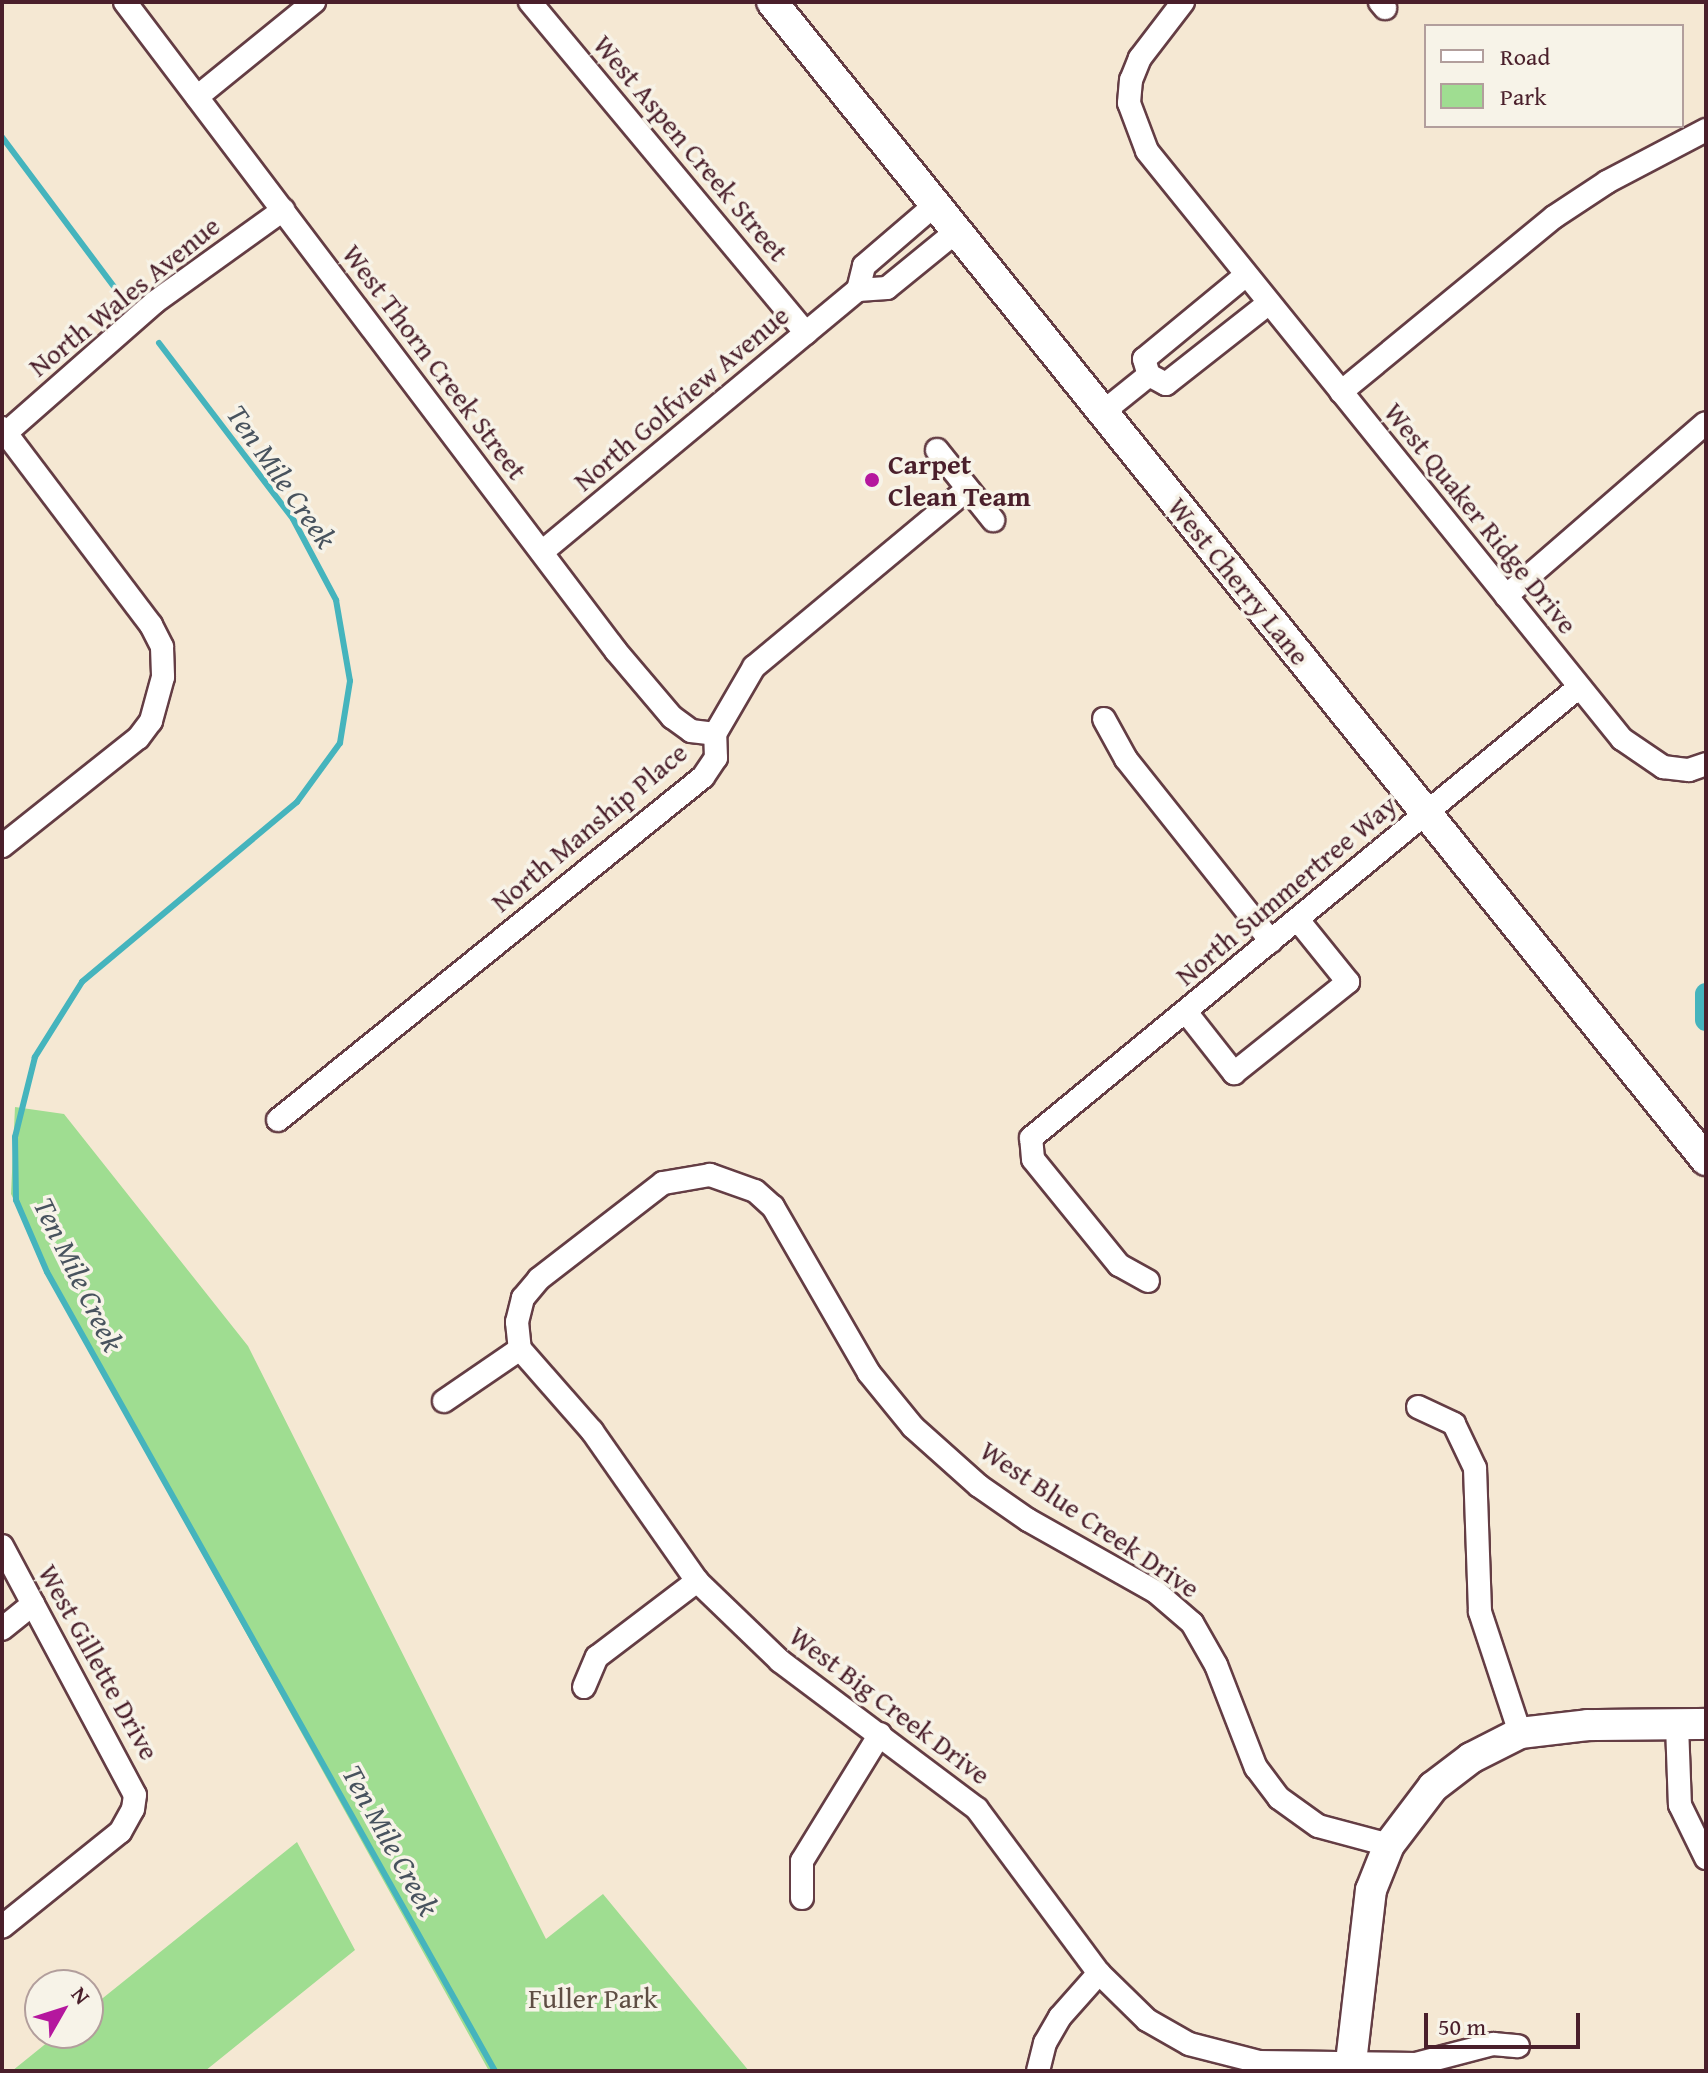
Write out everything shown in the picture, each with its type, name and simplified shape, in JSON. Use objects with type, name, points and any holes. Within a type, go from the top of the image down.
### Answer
[{"type":"main road","name":"West Cherry Lane","points":[[772,2],[1706,1160]]},
{"type":"main road","points":[[1351,2068],[1365,1913],[1389,1845],[1433,1787],[1471,1758],[1520,1733],[1588,1725],[1692,1725]]},
{"type":"street","name":"West Thorn Creek Street","points":[[125,2],[542,552],[672,717],[691,731],[715,734]]},
{"type":"street","points":[[197,97],[314,2]]},
{"type":"street","name":"West Aspen Creek Street","points":[[530,2],[806,333]]},
{"type":"street","name":"West Quaker Ridge Drive","points":[[1183,2],[1147,48],[1131,80],[1135,128],[1147,151],[1579,687],[1641,757],[1697,767]]},
{"type":"street","points":[[1341,392],[1554,217],[1607,182],[1706,130]]},
{"type":"street","name":"North Golfview Avenue","points":[[858,290],[864,266],[936,204]]},
{"type":"street","name":"North Wales Avenue","points":[[4,431],[155,302],[283,210]]},
{"type":"street","name":"North Golfview Avenue","points":[[542,552],[858,290],[887,288],[957,231]]},
{"type":"street","points":[[1246,275],[1144,359],[1149,375],[1166,384],[1269,303]]},
{"type":"street","points":[[1103,412],[1149,375]]},
{"type":"street","points":[[1506,596],[1706,423]]},
{"type":"street","points":[[3,842],[138,738],[151,721],[163,677],[162,647],[151,625],[4,431]]},
{"type":"street","points":[[937,450],[993,520]]},
{"type":"street","name":"North Manship Place","points":[[278,1120],[703,777],[716,758],[715,734],[754,667],[968,489]]},
{"type":"street","name":"North Summertree Way","points":[[1148,1281],[1119,1265],[1033,1159],[1031,1138],[1579,687]]},
{"type":"street","points":[[1104,719],[1126,759],[1271,941]]},
{"type":"street","points":[[1186,1012],[1234,1073],[1348,982],[1298,920]]},
{"type":"street","name":"West Blue Creek Drive","points":[[520,1349],[517,1322],[523,1298],[642,1195],[686,1176],[734,1180],[773,1207],[869,1373],[934,1448],[1028,1520],[1156,1592],[1192,1623],[1216,1665],[1256,1768],[1279,1798],[1318,1826],[1389,1845]]},
{"type":"street","points":[[444,1401],[520,1349]]},
{"type":"street","name":"West Big Creek Drive","points":[[520,1349],[592,1431],[697,1581],[780,1661],[959,1792],[994,1826],[1099,1973],[1147,2020],[1212,2052],[1259,2062],[1351,2068],[1416,2064],[1483,2046],[1518,2046]]},
{"type":"street","points":[[1418,1407],[1454,1424],[1475,1468],[1480,1612],[1520,1733]]},
{"type":"street","name":"West Gillette Drive","points":[[2,1546],[131,1780],[133,1809],[120,1832],[2,1927]]},
{"type":"street","points":[[584,1687],[597,1657],[697,1581]]},
{"type":"street","points":[[2,1629],[33,1604]]},
{"type":"street","points":[[1692,1725],[1680,1805],[1706,1858]]},
{"type":"street","points":[[802,1898],[802,1861],[880,1734]]},
{"type":"street","points":[[1038,2071],[1045,2043],[1060,2017],[1099,1973]]},
{"type":"green space","name":"Fuller Park","points":[[15,1107],[64,1114],[248,1346],[546,1939],[603,1894],[749,2071],[489,2071],[77,1328],[11,1194]]},
{"type":"green space","points":[[297,1842],[355,1950],[205,2071],[12,2071],[39,2049],[104,2049],[104,1997]]},
{"type":"waterway","name":"Ten Mile Creek","points":[[2,137],[117,291]]},
{"type":"waterway","name":"Ten Mile Creek","points":[[159,343],[293,519],[336,600],[350,681],[340,743],[297,802],[82,982],[35,1057],[15,1137],[16,1200],[47,1272],[495,2071]]},
{"type":"waterway","points":[[1706,994],[1706,1020]]},
{"type":"place","name":"Carpet Clean Team","points":[[872,480]]}]
